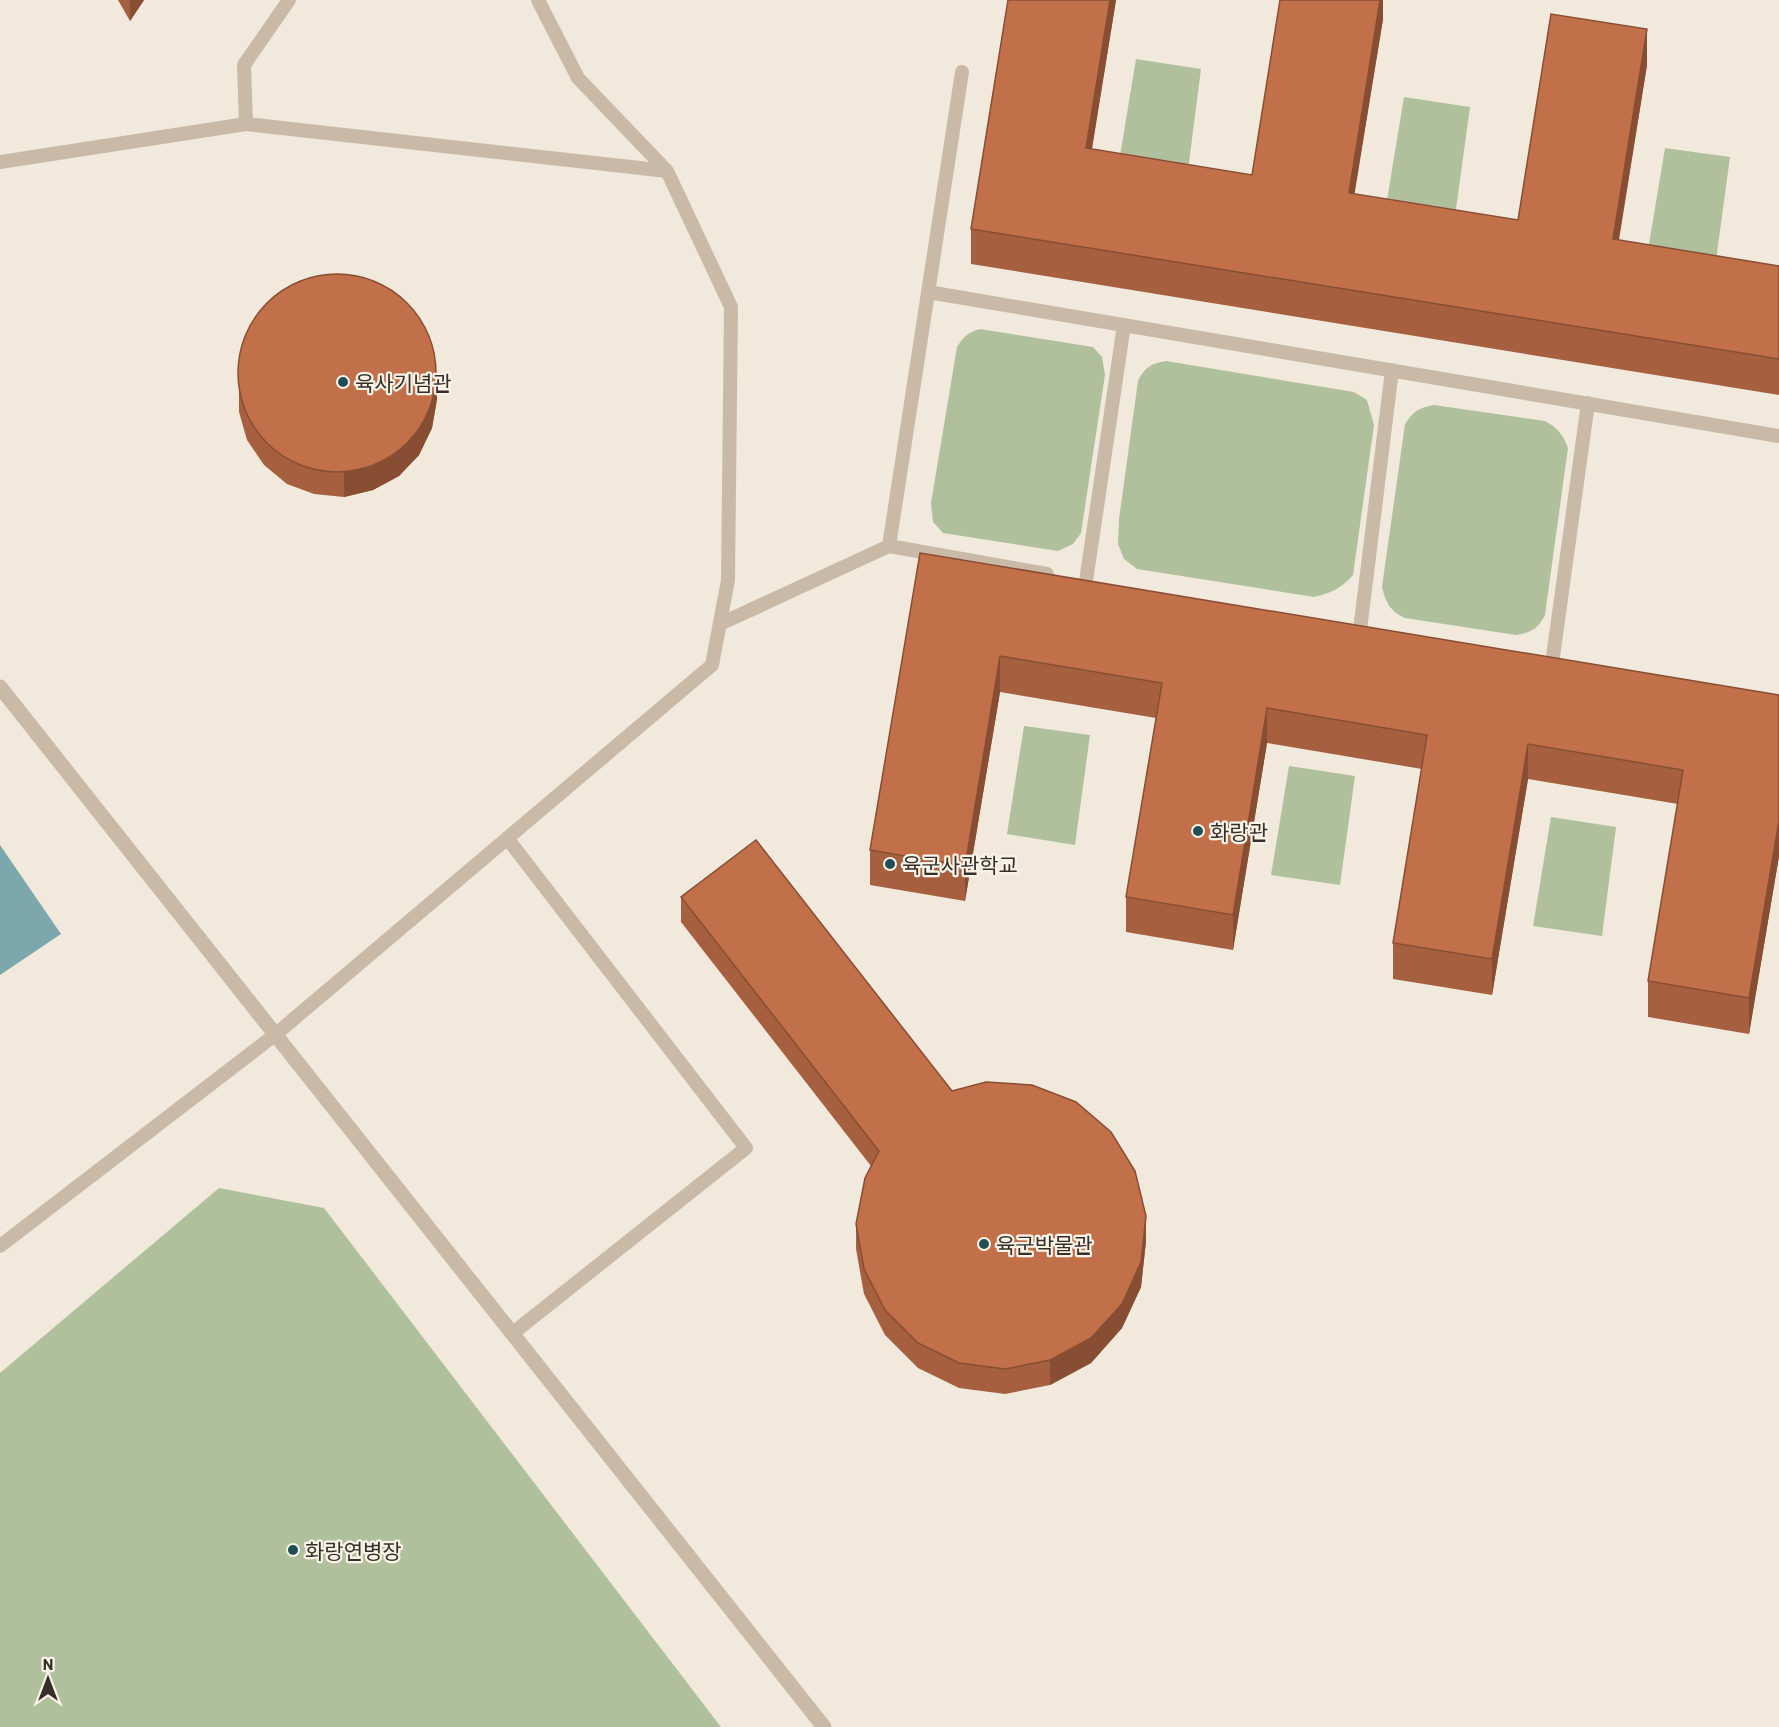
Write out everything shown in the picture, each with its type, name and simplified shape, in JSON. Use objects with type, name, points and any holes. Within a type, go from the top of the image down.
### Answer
[{"type":"street","points":[[0,687],[824,1727]]},
{"type":"lane","points":[[246,124],[244,65],[289,0]]},
{"type":"lane","points":[[0,1246],[276,1034],[712,665],[728,580],[730,307],[667,171],[578,78],[538,0]]},
{"type":"lane","points":[[889,546],[962,72]]},
{"type":"lane","points":[[0,162],[246,124],[667,171]]},
{"type":"lane","points":[[928,292],[1779,436]]},
{"type":"lane","points":[[720,624],[889,546],[1080,580],[1124,325]]},
{"type":"lane","points":[[1360,630],[1392,370]]},
{"type":"lane","points":[[1552,664],[1588,404]]},
{"type":"lane","points":[[507,838],[746,1148],[513,1334]]},
{"type":"green space","points":[[1136,59],[1201,69],[1187,178],[1118,168]]},
{"type":"green space","points":[[1404,97],[1470,107],[1455,216],[1386,206]]},
{"type":"green space","points":[[1665,148],[1730,157],[1715,268],[1647,256]]},
{"type":"green space","points":[[980,329],[1093,347],[1102,357],[1105,375],[1081,533],[1073,544],[1058,551],[943,533],[933,522],[931,503],[957,347],[966,335]]},
{"type":"green space","points":[[1166,361],[1354,392],[1367,400],[1374,425],[1353,575],[1340,587],[1314,597],[1137,569],[1124,559],[1118,544],[1119,519],[1138,381],[1149,367]]},
{"type":"green space","points":[[1434,405],[1545,421],[1557,429],[1566,443],[1568,448],[1545,615],[1540,624],[1530,631],[1516,635],[1405,618],[1389,606],[1385,598],[1382,587],[1405,424],[1417,411]]},
{"type":"green space","points":[[1024,726],[1090,735],[1075,845],[1007,834]]},
{"type":"green space","points":[[1289,766],[1355,776],[1340,885],[1271,875]]},
{"type":"green space","points":[[1551,817],[1616,827],[1602,936],[1533,926]]},
{"type":"green space","name":"화랑연병장","points":[[219,1188],[324,1208],[721,1727],[0,1727],[0,1373]]},
{"type":"water","points":[[0,845],[61,934],[0,975]]},
{"type":"building","points":[[1008,0],[1110,0],[1086,148],[1252,175],[1280,0],[1380,0],[1349,193],[1518,220],[1551,14],[1647,29],[1613,239],[1779,266],[1779,359],[971,229]]},
{"type":"building","points":[[337,274],[356,276],[375,282],[392,291],[407,303],[419,318],[428,335],[434,354],[436,373],[434,392],[428,411],[419,428],[407,443],[392,455],[375,464],[356,470],[337,472],[318,470],[299,464],[282,455],[267,443],[255,428],[246,411],[240,392],[238,373],[240,354],[246,335],[255,318],[267,303],[282,291],[299,282],[318,276]]},
{"type":"building","name":"화랑관","points":[[920,553],[1779,695],[1779,821],[1749,998],[1648,981],[1683,770],[1528,744],[1492,959],[1393,943],[1427,735],[1267,708],[1233,915],[1126,897],[1162,683],[1000,656],[965,866],[870,850]]},
{"type":"building","points":[[756,840],[952,1091],[986,1082],[1032,1085],[1076,1102],[1111,1132],[1135,1171],[1146,1216],[1141,1262],[1122,1304],[1091,1338],[1050,1360],[1005,1369],[959,1363],[918,1343],[885,1310],[864,1269],[856,1224],[865,1178],[879,1151],[681,897]]},
{"type":"place","name":"육사기념관","points":[[343,382]]},
{"type":"place","name":"화랑관","points":[[1198,831]]},
{"type":"place","name":"육군사관학교","points":[[890,864]]},
{"type":"place","name":"육군박물관","points":[[984,1244]]},
{"type":"place","name":"화랑연병장","points":[[293,1550]]}]
